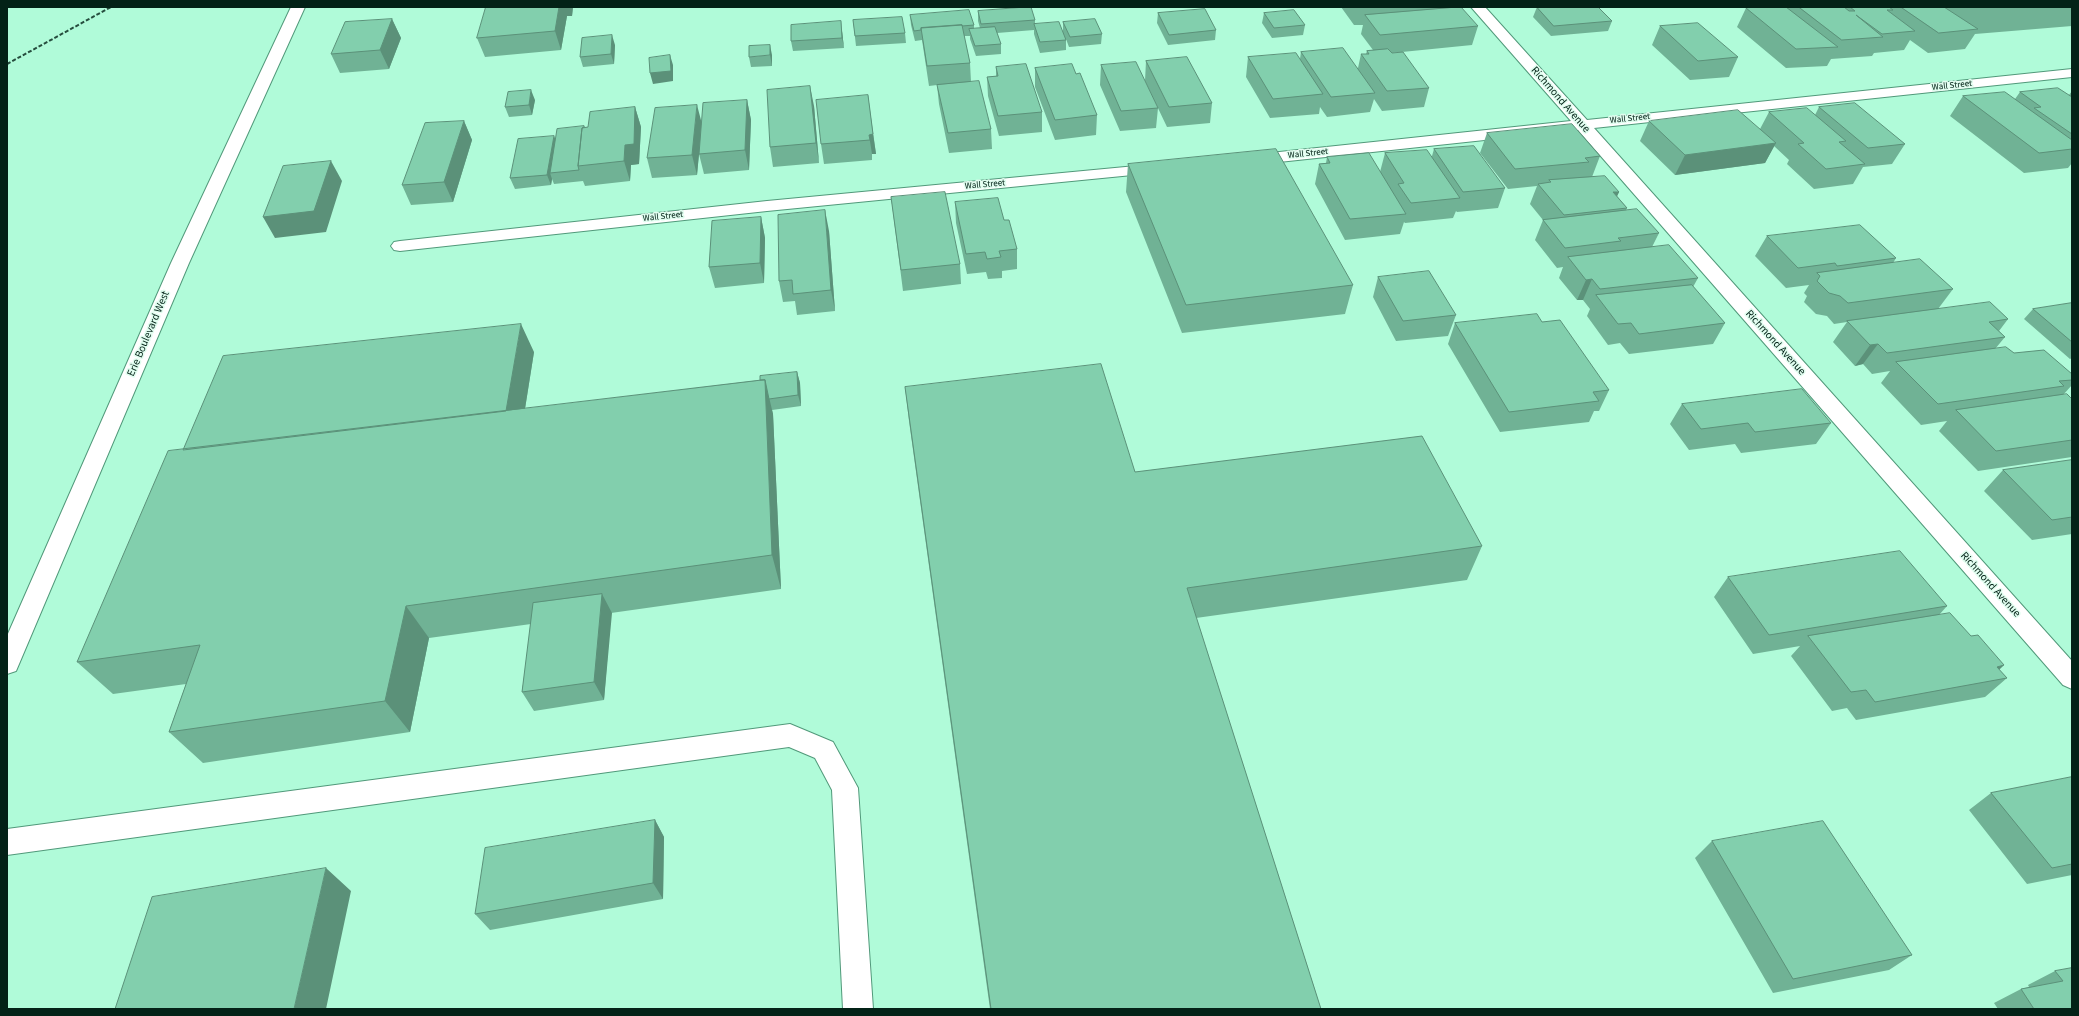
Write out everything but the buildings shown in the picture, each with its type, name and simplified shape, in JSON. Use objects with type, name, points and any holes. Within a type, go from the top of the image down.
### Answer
[{"type":"street","name":"Erie Boulevard West","points":[[7,664],[180,263],[298,7]]},
{"type":"street","name":"Richmond Avenue","points":[[1478,7],[2072,678]]},
{"type":"street","name":"Wall Street","points":[[1232,162],[2072,73]]},
{"type":"street","name":"Wall Street","points":[[400,246],[767,206],[1169,168]]},
{"type":"street","points":[[7,842],[790,734],[824,750],[846,788],[858,1009]]},
{"type":"railway","points":[[7,64],[111,7]]}]
